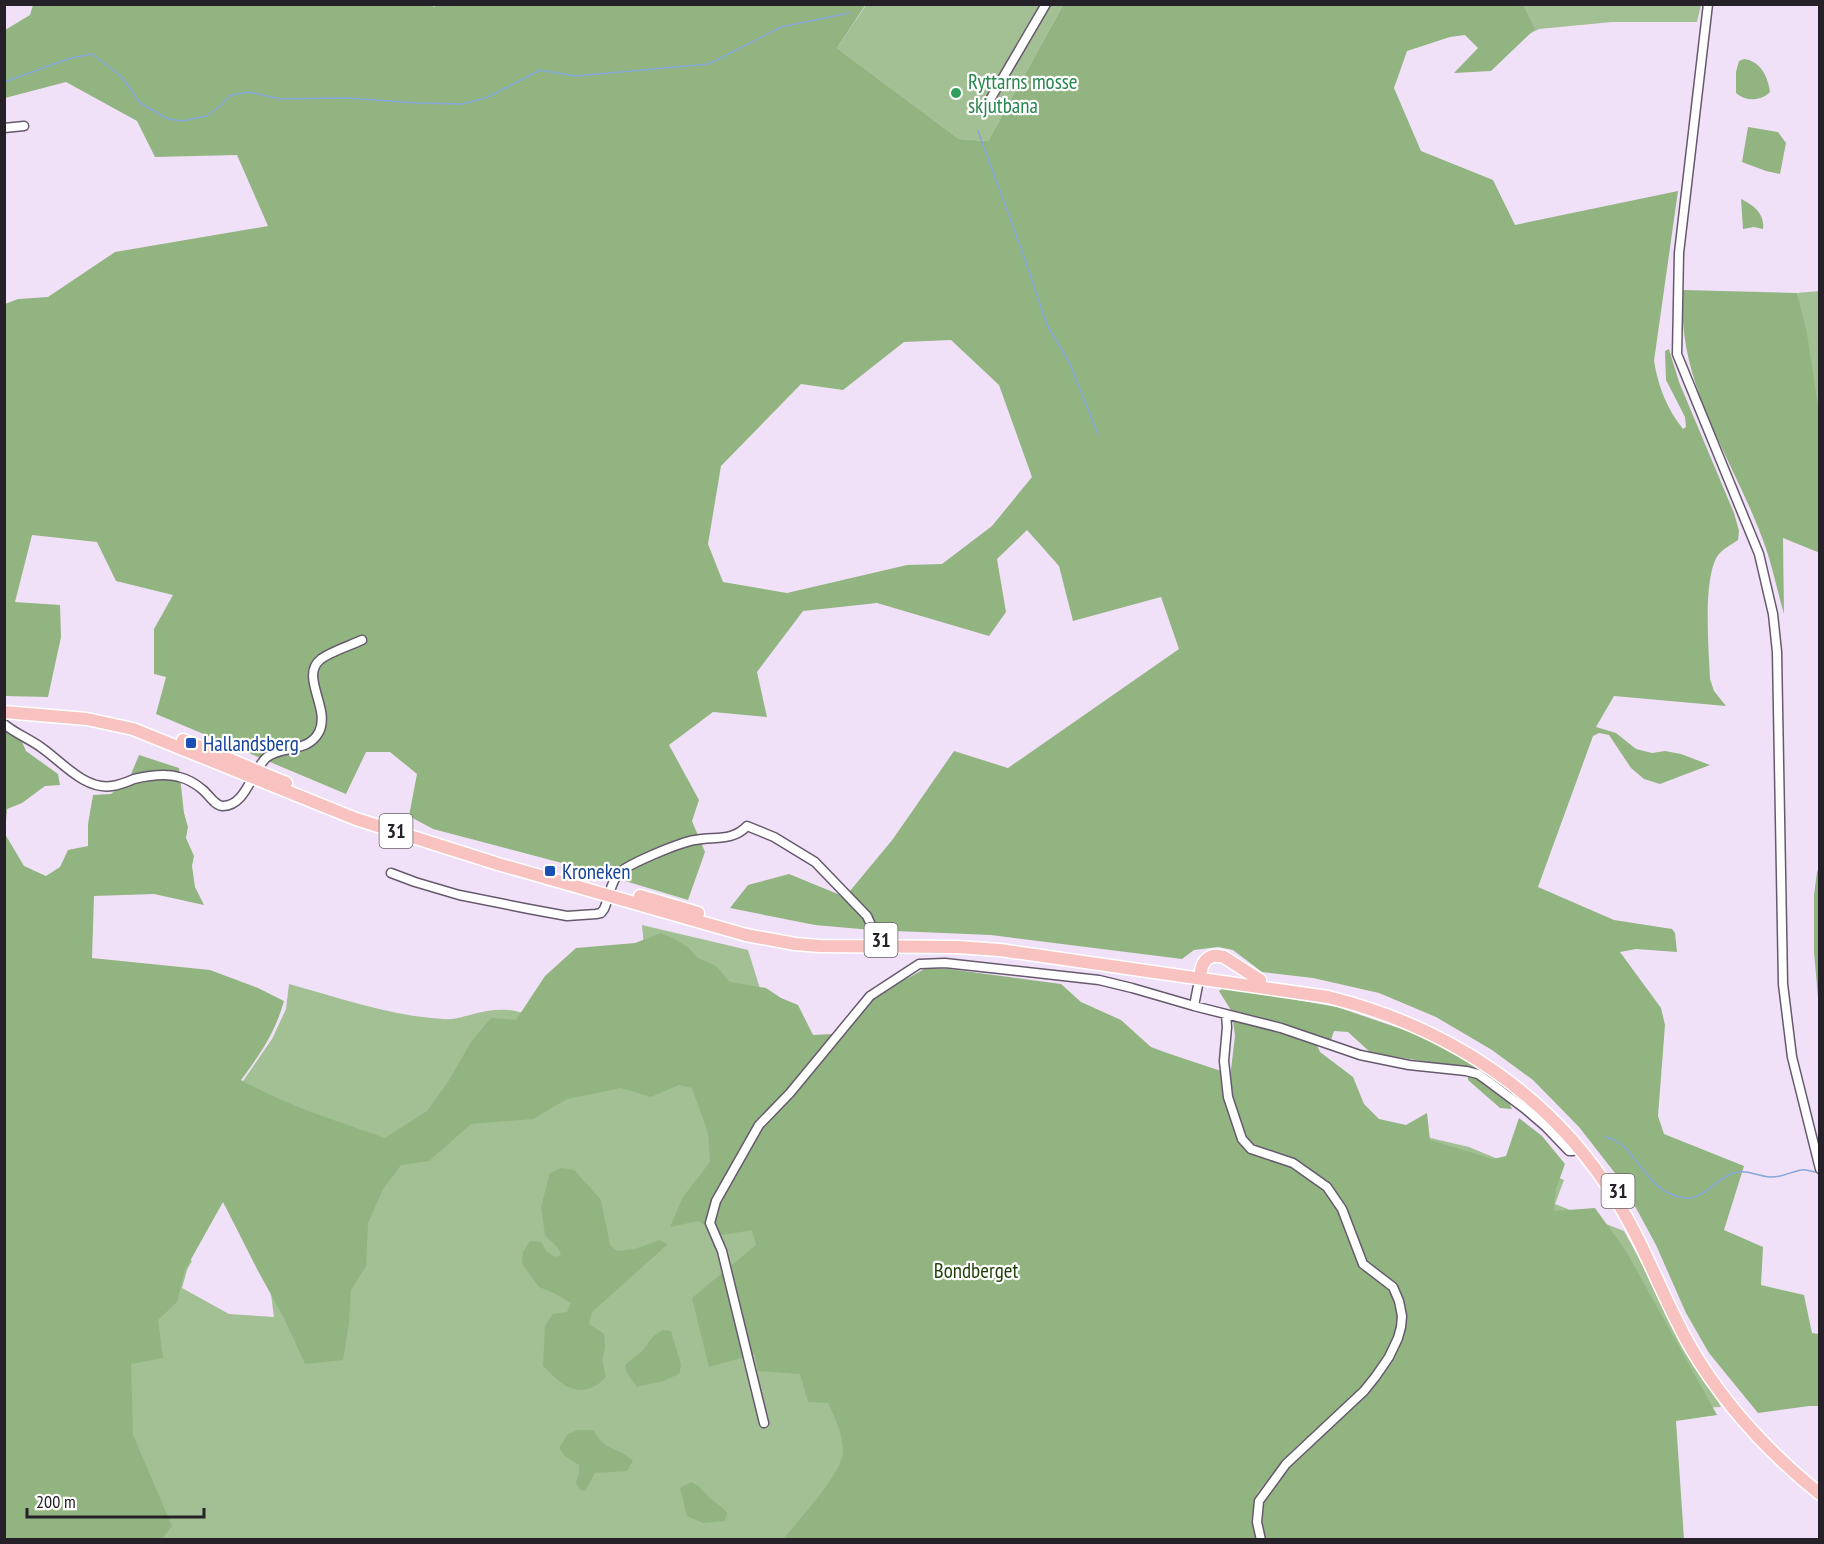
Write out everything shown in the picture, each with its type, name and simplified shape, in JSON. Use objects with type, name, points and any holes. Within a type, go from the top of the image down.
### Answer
[{"type":"highway","name":"31","points":[[4,706],[89,713],[136,723],[191,743],[254,774]]},
{"type":"highway","name":"31","points":[[4,712],[87,719],[134,729],[395,824],[746,935],[795,944],[1000,950],[1200,975],[1260,980],[1328,990],[1366,1000],[1411,1017],[1450,1035],[1503,1068],[1538,1097],[1584,1145],[1620,1194],[1684,1321],[1721,1383],[1768,1439],[1820,1487]]},
{"type":"highway","name":"31","points":[[610,892],[774,933],[822,939],[956,940],[993,943],[1200,975],[1328,997],[1382,1012],[1426,1030],[1468,1053],[1510,1081],[1578,1147],[1605,1181],[1625,1215],[1678,1324],[1718,1389],[1771,1451],[1820,1494]]},
{"type":"highway","points":[[1200,975],[1206,960],[1218,955],[1260,980]]},
{"type":"street","points":[[984,110],[1046,4]]},
{"type":"street","points":[[1708,4],[1679,253],[1677,354],[1759,554],[1773,614],[1776,652],[1783,984],[1792,1057],[1820,1169]]},
{"type":"street","points":[[4,128],[24,126]]},
{"type":"street","points":[[4,724],[95,785],[111,787],[148,776],[172,776],[193,783],[205,791],[216,804],[225,806],[242,796],[254,774],[269,756],[304,745],[319,732],[321,707],[313,682],[314,667],[322,658],[362,640]]},
{"type":"street","points":[[392,873],[459,895],[567,916],[601,913],[619,873],[626,868],[689,841],[730,837],[738,834],[747,826],[774,837],[815,862],[867,916],[872,925],[871,939]]},
{"type":"street","points":[[764,1423],[722,1251],[710,1223],[716,1201],[759,1125],[790,1093],[870,996],[919,964],[945,963],[1098,980],[1281,1028],[1360,1055],[1409,1065],[1478,1074],[1524,1108],[1569,1151],[1578,1147]]},
{"type":"street","points":[[1194,1006],[1200,975]]},
{"type":"street","points":[[1226,1014],[1224,1061],[1228,1097],[1242,1139],[1251,1149],[1293,1163],[1327,1187],[1342,1209],[1363,1264],[1393,1287],[1402,1316],[1398,1338],[1376,1376],[1364,1391],[1286,1464],[1259,1500],[1257,1522],[1261,1539]]},
{"type":"green space","points":[[431,4],[434,7],[436,4],[866,4],[837,48],[959,139],[988,141],[1063,5],[1523,5],[1535,29],[1491,71],[1454,73],[1478,48],[1465,35],[1450,37],[1407,51],[1394,88],[1421,151],[1493,180],[1515,225],[1678,191],[1654,361],[1664,397],[1683,429],[1686,427],[1685,417],[1666,380],[1665,351],[1669,349],[1679,382],[1734,513],[1739,531],[1738,540],[1719,554],[1714,564],[1708,595],[1710,679],[1714,691],[1726,706],[1614,696],[1596,727],[1616,733],[1636,749],[1652,753],[1665,751],[1681,754],[1710,765],[1660,784],[1644,779],[1631,768],[1609,735],[1599,733],[1593,736],[1538,887],[1614,920],[1672,929],[1675,933],[1677,952],[1636,949],[1620,952],[1661,1008],[1665,1025],[1658,1116],[1664,1134],[1744,1166],[1724,1230],[1763,1247],[1761,1285],[1804,1295],[1812,1333],[1819,1334],[1819,1406],[1758,1413],[1709,1353],[1686,1313],[1656,1245],[1622,1182],[1579,1127],[1533,1080],[1492,1050],[1436,1017],[1379,993],[1313,978],[1262,972],[1233,950],[1218,947],[1194,950],[1182,959],[991,935],[815,925],[730,908],[748,885],[789,874],[845,897],[893,839],[954,751],[1008,768],[1179,649],[1161,597],[1073,621],[1059,566],[1027,530],[997,559],[1006,612],[989,636],[877,603],[803,611],[757,672],[767,717],[713,712],[669,745],[699,800],[692,821],[705,852],[688,900],[592,871],[433,829],[409,816],[417,774],[390,752],[366,752],[346,794],[156,714],[166,677],[154,674],[154,629],[173,595],[116,581],[97,542],[32,535],[15,602],[60,605],[61,637],[48,697],[5,696],[5,304],[18,299],[48,297],[115,252],[268,226],[237,155],[155,157],[137,121],[66,82],[5,98],[5,30],[30,15],[33,5]],"holes":[[[951,340],[999,385],[1032,477],[992,526],[942,564],[907,565],[787,593],[723,582],[708,544],[721,466],[801,384],[843,390],[904,342]]]},
{"type":"green space","points":[[1502,4],[1701,5],[1697,22],[1612,22],[1539,29],[1529,34]]},
{"type":"green space","name":"Ryttarns mosse skjutbana","points":[[866,5],[1063,5],[988,141],[959,139],[837,48]]},
{"type":"green space","points":[[1744,59],[1759,66],[1767,80],[1770,92],[1758,99],[1744,98],[1736,93],[1736,72],[1739,61]]},
{"type":"green space","points":[[1748,127],[1778,132],[1786,143],[1780,174],[1742,162]]},
{"type":"green space","points":[[1741,199],[1758,211],[1763,229],[1754,227],[1743,229]]},
{"type":"green space","points":[[1683,290],[1797,293],[1807,334],[1819,412],[1820,553],[1783,538],[1784,614],[1763,540],[1697,388],[1688,357],[1683,324]]},
{"type":"green space","points":[[1819,291],[1819,423],[1797,293]]},
{"type":"green space","points":[[5,729],[17,730],[26,751],[58,774],[60,785],[45,786],[22,803],[7,809],[5,834]]},
{"type":"green space","points":[[139,755],[179,768],[184,813],[188,827],[186,838],[194,856],[192,866],[195,887],[204,905],[154,894],[94,896],[92,958],[210,970],[258,988],[284,1001],[267,1042],[241,1080],[294,1105],[385,1138],[427,1111],[448,1082],[471,1042],[491,1018],[516,1020],[545,976],[576,948],[635,943],[661,933],[689,948],[698,958],[716,966],[730,982],[766,988],[798,1005],[813,1035],[832,1034],[872,999],[926,968],[1061,984],[1081,1002],[1121,1020],[1152,1048],[1224,1072],[1240,1142],[1291,1168],[1315,1184],[1334,1203],[1363,1269],[1392,1289],[1400,1322],[1374,1376],[1343,1407],[1290,1452],[1256,1493],[1253,1510],[1257,1539],[783,1539],[836,1472],[843,1451],[838,1426],[828,1403],[808,1402],[800,1374],[758,1371],[755,1354],[709,1367],[692,1298],[756,1245],[752,1230],[723,1235],[698,1221],[670,1227],[683,1197],[710,1162],[708,1133],[692,1088],[679,1085],[651,1097],[621,1088],[567,1099],[533,1119],[471,1124],[429,1161],[401,1165],[383,1189],[368,1223],[366,1266],[351,1290],[343,1360],[305,1364],[284,1318],[223,1202],[185,1270],[177,1302],[158,1320],[163,1358],[131,1364],[133,1435],[172,1526],[162,1539],[5,1540],[5,834],[24,866],[46,876],[60,867],[68,850],[88,846],[88,824],[93,795],[111,794],[129,779]]},
{"type":"green space","points":[[1819,868],[1819,1009],[1814,952],[1814,895]]},
{"type":"green space","name":"Bondberget","points":[[642,925],[748,950],[762,995],[817,1052],[897,983],[922,971],[961,972],[1096,1028],[1224,1076],[1405,1132],[1469,1147],[1510,1164],[1564,1180],[1555,1204],[1624,1231],[1721,1407],[1657,1410],[1674,1539],[5,1539],[4,1116],[192,1261],[182,1288],[229,1314],[274,1317],[243,1081],[272,1039],[286,1009],[289,984],[366,1006],[424,1017],[450,1019],[500,1010],[529,1015],[645,958]]},
{"type":"green space","points":[[1224,987],[1337,1007],[1425,1037],[1476,1064],[1500,1083],[1512,1109],[1500,1108],[1468,1080],[1467,1068],[1371,1053],[1348,1032],[1334,1031],[1331,1040],[1316,1043],[1320,1052],[1353,1077],[1364,1104],[1379,1119],[1406,1125],[1427,1113],[1430,1140],[1493,1159],[1506,1156],[1519,1118],[1542,1136],[1565,1164],[1556,1189],[1554,1211],[1595,1208],[1626,1251],[1717,1415],[1676,1421],[1684,1539],[1263,1539],[1262,1512],[1270,1491],[1286,1471],[1342,1415],[1402,1339],[1393,1284],[1365,1261],[1343,1207],[1311,1171],[1254,1149],[1241,1133],[1229,1086],[1235,1036],[1232,1012],[1219,991]]},
{"type":"green space","points":[[562,1168],[574,1170],[601,1200],[610,1245],[617,1251],[635,1249],[659,1240],[668,1244],[592,1312],[589,1324],[604,1334],[605,1348],[602,1360],[606,1377],[597,1385],[581,1390],[565,1385],[543,1366],[545,1326],[553,1314],[567,1312],[571,1303],[539,1287],[522,1264],[523,1252],[530,1241],[541,1242],[546,1251],[555,1257],[561,1255],[558,1248],[545,1235],[541,1207],[550,1173]]},
{"type":"green space","points":[[663,1330],[671,1331],[681,1365],[679,1374],[663,1381],[637,1387],[625,1366],[655,1335]]},
{"type":"green space","points":[[578,1430],[593,1430],[607,1446],[633,1461],[627,1471],[595,1473],[585,1491],[580,1490],[576,1483],[579,1465],[565,1456],[559,1448],[568,1434]]},
{"type":"green space","points":[[691,1482],[722,1507],[727,1513],[725,1521],[703,1523],[687,1516],[680,1488]]},
{"type":"waterway","points":[[4,82],[71,58],[92,54],[121,76],[140,103],[168,119],[182,121],[207,116],[231,95],[250,92],[280,99],[346,98],[463,104],[488,97],[540,70],[575,76],[709,64],[781,27],[849,13]]},
{"type":"waterway","points":[[978,131],[1047,325],[1070,364],[1098,435]]},
{"type":"waterway","points":[[1606,1137],[1626,1149],[1650,1179],[1660,1187],[1671,1194],[1685,1198],[1704,1193],[1733,1173],[1743,1172],[1774,1177],[1803,1170],[1815,1172]]},
{"type":"place","name":"Ryttarns mosse skjutbana","points":[[956,93]]},
{"type":"place","name":"Hallandsberg","points":[[191,743]]},
{"type":"place","name":"Kroneken","points":[[550,871]]}]
